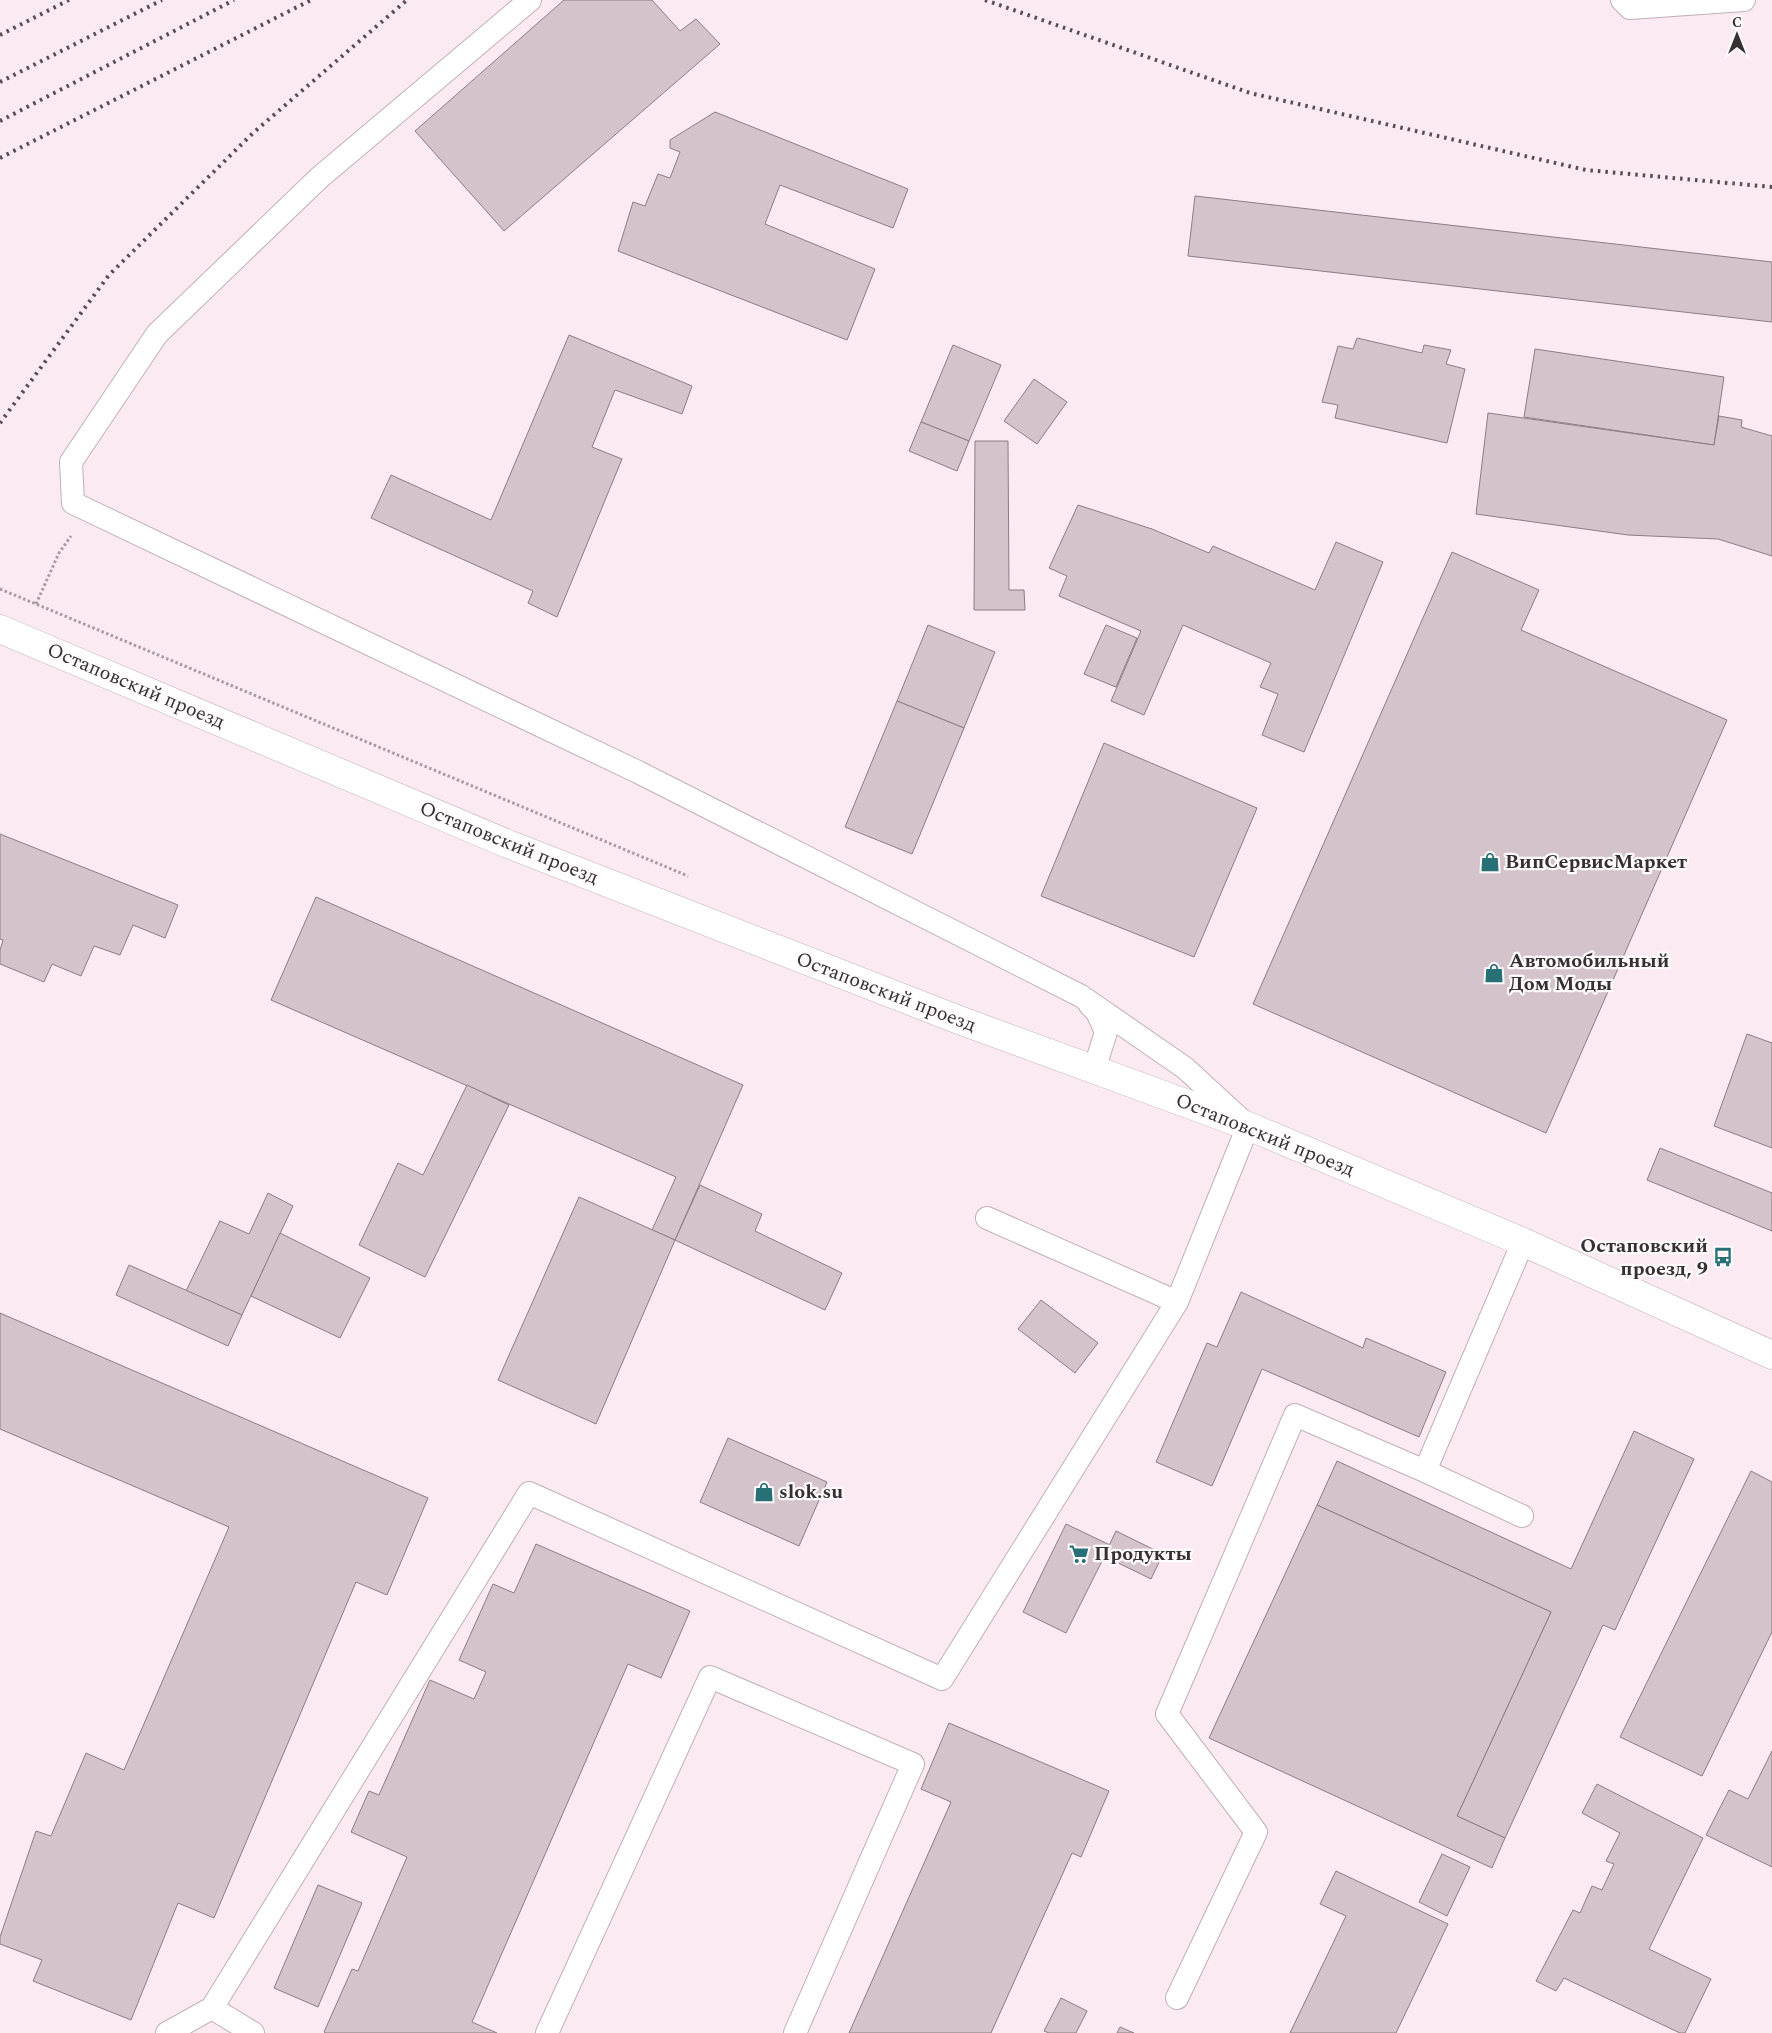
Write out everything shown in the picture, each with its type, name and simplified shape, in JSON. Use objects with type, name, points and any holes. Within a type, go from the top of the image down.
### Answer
[{"type":"main road","name":"Остаповский проезд","points":[[5,631],[508,844],[950,1017],[1248,1126],[1523,1242],[1772,1355]]},
{"type":"lane","points":[[167,2033],[212,2008],[530,1494],[942,1678],[1177,1302],[1248,1126],[1185,1068],[1081,996],[638,772],[73,503],[71,462],[157,334],[319,178],[530,0]]},
{"type":"lane","points":[[1622,0],[1630,8],[1744,0]]},
{"type":"lane","points":[[1081,996],[1097,1012],[1106,1032],[1094,1070]]},
{"type":"lane","points":[[987,1218],[1177,1302]]},
{"type":"lane","points":[[1425,1471],[1523,1242]]},
{"type":"lane","points":[[1177,1998],[1256,1832],[1167,1714],[1295,1415],[1425,1471],[1522,1516]]},
{"type":"lane","points":[[546,2033],[710,1677],[913,1764],[796,2033]]},
{"type":"lane","points":[[212,2008],[253,2033]]},
{"type":"path","points":[[36,604],[59,554]]},
{"type":"path","points":[[0,589],[697,880]]},
{"type":"building","points":[[564,0],[652,0],[680,31],[696,19],[720,44],[504,231],[415,131]]},
{"type":"building","points":[[715,112],[908,189],[893,228],[780,185],[765,224],[875,269],[847,340],[618,251],[633,202],[645,206],[658,174],[670,178],[680,152],[670,148],[670,140]]},
{"type":"building","points":[[1195,196],[1772,262],[1772,322],[1188,256]]},
{"type":"building","points":[[569,335],[692,386],[682,414],[615,390],[592,447],[622,459],[557,617],[528,603],[533,591],[371,518],[391,475],[491,520]]},
{"type":"building","points":[[1357,338],[1422,353],[1424,345],[1451,350],[1446,364],[1465,369],[1447,443],[1335,418],[1338,405],[1322,402],[1338,346],[1353,349]]},
{"type":"building","points":[[953,345],[1001,365],[969,441],[921,422]]},
{"type":"building","points":[[1535,349],[1724,377],[1714,445],[1524,417]]},
{"type":"building","points":[[1034,379],[1067,402],[1037,444],[1004,421]]},
{"type":"building","points":[[1488,413],[1714,445],[1719,416],[1742,420],[1741,427],[1772,436],[1772,556],[1718,539],[1628,535],[1476,514]]},
{"type":"building","points":[[921,422],[969,441],[957,471],[909,451]]},
{"type":"building","points":[[975,441],[1008,441],[1009,590],[1024,590],[1025,610],[974,610]]},
{"type":"building","points":[[1078,505],[1152,529],[1209,553],[1213,546],[1315,590],[1336,542],[1383,562],[1304,752],[1262,735],[1278,694],[1260,687],[1271,663],[1183,625],[1144,715],[1111,701],[1141,631],[1059,596],[1067,576],[1049,568]]},
{"type":"building","name":"ВипСервисМаркет","points":[[1452,552],[1539,590],[1521,630],[1727,720],[1546,1133],[1253,1004]]},
{"type":"building","points":[[928,625],[995,652],[964,728],[897,701]]},
{"type":"building","points":[[1106,625],[1137,638],[1116,687],[1084,674]]},
{"type":"building","points":[[897,701],[964,728],[912,854],[845,827]]},
{"type":"building","points":[[1104,743],[1257,808],[1194,957],[1041,896]]},
{"type":"building","points":[[0,834],[178,905],[165,938],[133,925],[120,955],[94,946],[81,976],[52,964],[44,982],[0,964],[0,950],[3,940],[0,939]]},
{"type":"building","points":[[316,897],[743,1085],[675,1240],[652,1230],[676,1177],[271,1000]]},
{"type":"building","points":[[1747,1034],[1772,1043],[1772,1148],[1714,1126]]},
{"type":"building","points":[[467,1085],[509,1105],[425,1277],[359,1245],[398,1163],[423,1175]]},
{"type":"building","points":[[1660,1148],[1772,1193],[1772,1231],[1647,1180]]},
{"type":"building","points":[[700,1185],[762,1214],[755,1231],[842,1273],[825,1310],[675,1240]]},
{"type":"building","points":[[268,1193],[293,1206],[242,1315],[186,1291],[220,1221],[249,1234]]},
{"type":"building","points":[[579,1197],[675,1240],[596,1424],[498,1380]]},
{"type":"building","points":[[280,1233],[370,1278],[340,1338],[251,1296]]},
{"type":"building","points":[[129,1265],[242,1315],[228,1346],[116,1295]]},
{"type":"building","points":[[1241,1292],[1363,1348],[1366,1338],[1446,1372],[1419,1437],[1262,1369],[1212,1486],[1156,1462],[1207,1343],[1217,1347]]},
{"type":"building","points":[[1041,1300],[1098,1343],[1075,1373],[1018,1329]]},
{"type":"building","points":[[0,1313],[428,1498],[387,1595],[356,1582],[214,1918],[178,1903],[131,2020],[33,1981],[42,1960],[0,1944],[0,1937],[36,1831],[51,1836],[86,1753],[124,1770],[229,1527],[0,1429]]},
{"type":"building","points":[[1634,1431],[1694,1459],[1615,1630],[1603,1625],[1505,1838],[1457,1816],[1551,1612],[1317,1505],[1337,1461],[1571,1569]]},
{"type":"building","name":"slok.su","points":[[728,1438],[827,1482],[799,1546],[700,1502]]},
{"type":"building","points":[[1751,1471],[1772,1482],[1772,1632],[1702,1776],[1620,1737]]},
{"type":"building","points":[[1317,1505],[1551,1612],[1457,1816],[1505,1838],[1492,1868],[1209,1738]]},
{"type":"building","points":[[1066,1524],[1110,1545],[1066,1633],[1023,1612]]},
{"type":"building","points":[[1116,1531],[1163,1554],[1151,1579],[1104,1556]]},
{"type":"building","points":[[536,1544],[690,1611],[661,1678],[628,1664],[472,2022],[497,2033],[326,2033],[324,2032],[352,1969],[358,1971],[407,1857],[351,1832],[369,1791],[379,1795],[430,1680],[474,1699],[486,1672],[459,1660],[493,1584],[514,1593]]},
{"type":"building","points":[[949,1723],[1109,1791],[1081,1857],[1072,1853],[991,2033],[849,2033],[951,1802],[921,1789]]},
{"type":"building","points":[[1772,1751],[1772,1867],[1706,1835],[1729,1790],[1748,1799]]},
{"type":"building","points":[[1597,1784],[1703,1838],[1649,1949],[1711,1979],[1685,2033],[1680,2033],[1564,1978],[1556,1991],[1536,1981],[1573,1910],[1580,1913],[1592,1886],[1602,1890],[1614,1864],[1606,1861],[1620,1833],[1582,1813]]},
{"type":"building","points":[[1442,1854],[1470,1867],[1447,1916],[1419,1902]]},
{"type":"building","points":[[1336,1871],[1448,1924],[1396,2033],[1290,2033],[1346,1916],[1320,1904]]},
{"type":"building","points":[[318,1885],[362,1903],[318,2007],[274,1988]]},
{"type":"building","points":[[1061,1998],[1087,2011],[1076,2033],[1049,2033],[1044,2031]]},
{"type":"building","points":[[1120,2027],[1134,2033],[1117,2033]]},
{"type":"railway","points":[[0,35],[69,0]]},
{"type":"railway","points":[[0,82],[162,0]]},
{"type":"railway","points":[[0,121],[234,0]]},
{"type":"railway","points":[[0,158],[311,0]]},
{"type":"railway","points":[[0,423],[109,275],[253,133],[407,0]]},
{"type":"railway","points":[[985,0],[1250,93],[1586,170],[1772,187]]},
{"type":"place","name":"ВипСервисМаркет","points":[[1490,862]]},
{"type":"place","name":"Автомобильный Дом Моды","points":[[1494,973]]},
{"type":"place","name":"Остаповский проезд, 9","points":[[1723,1257]]},
{"type":"place","name":"slok.su","points":[[764,1492]]},
{"type":"place","name":"Продукты","points":[[1079,1554]]}]
